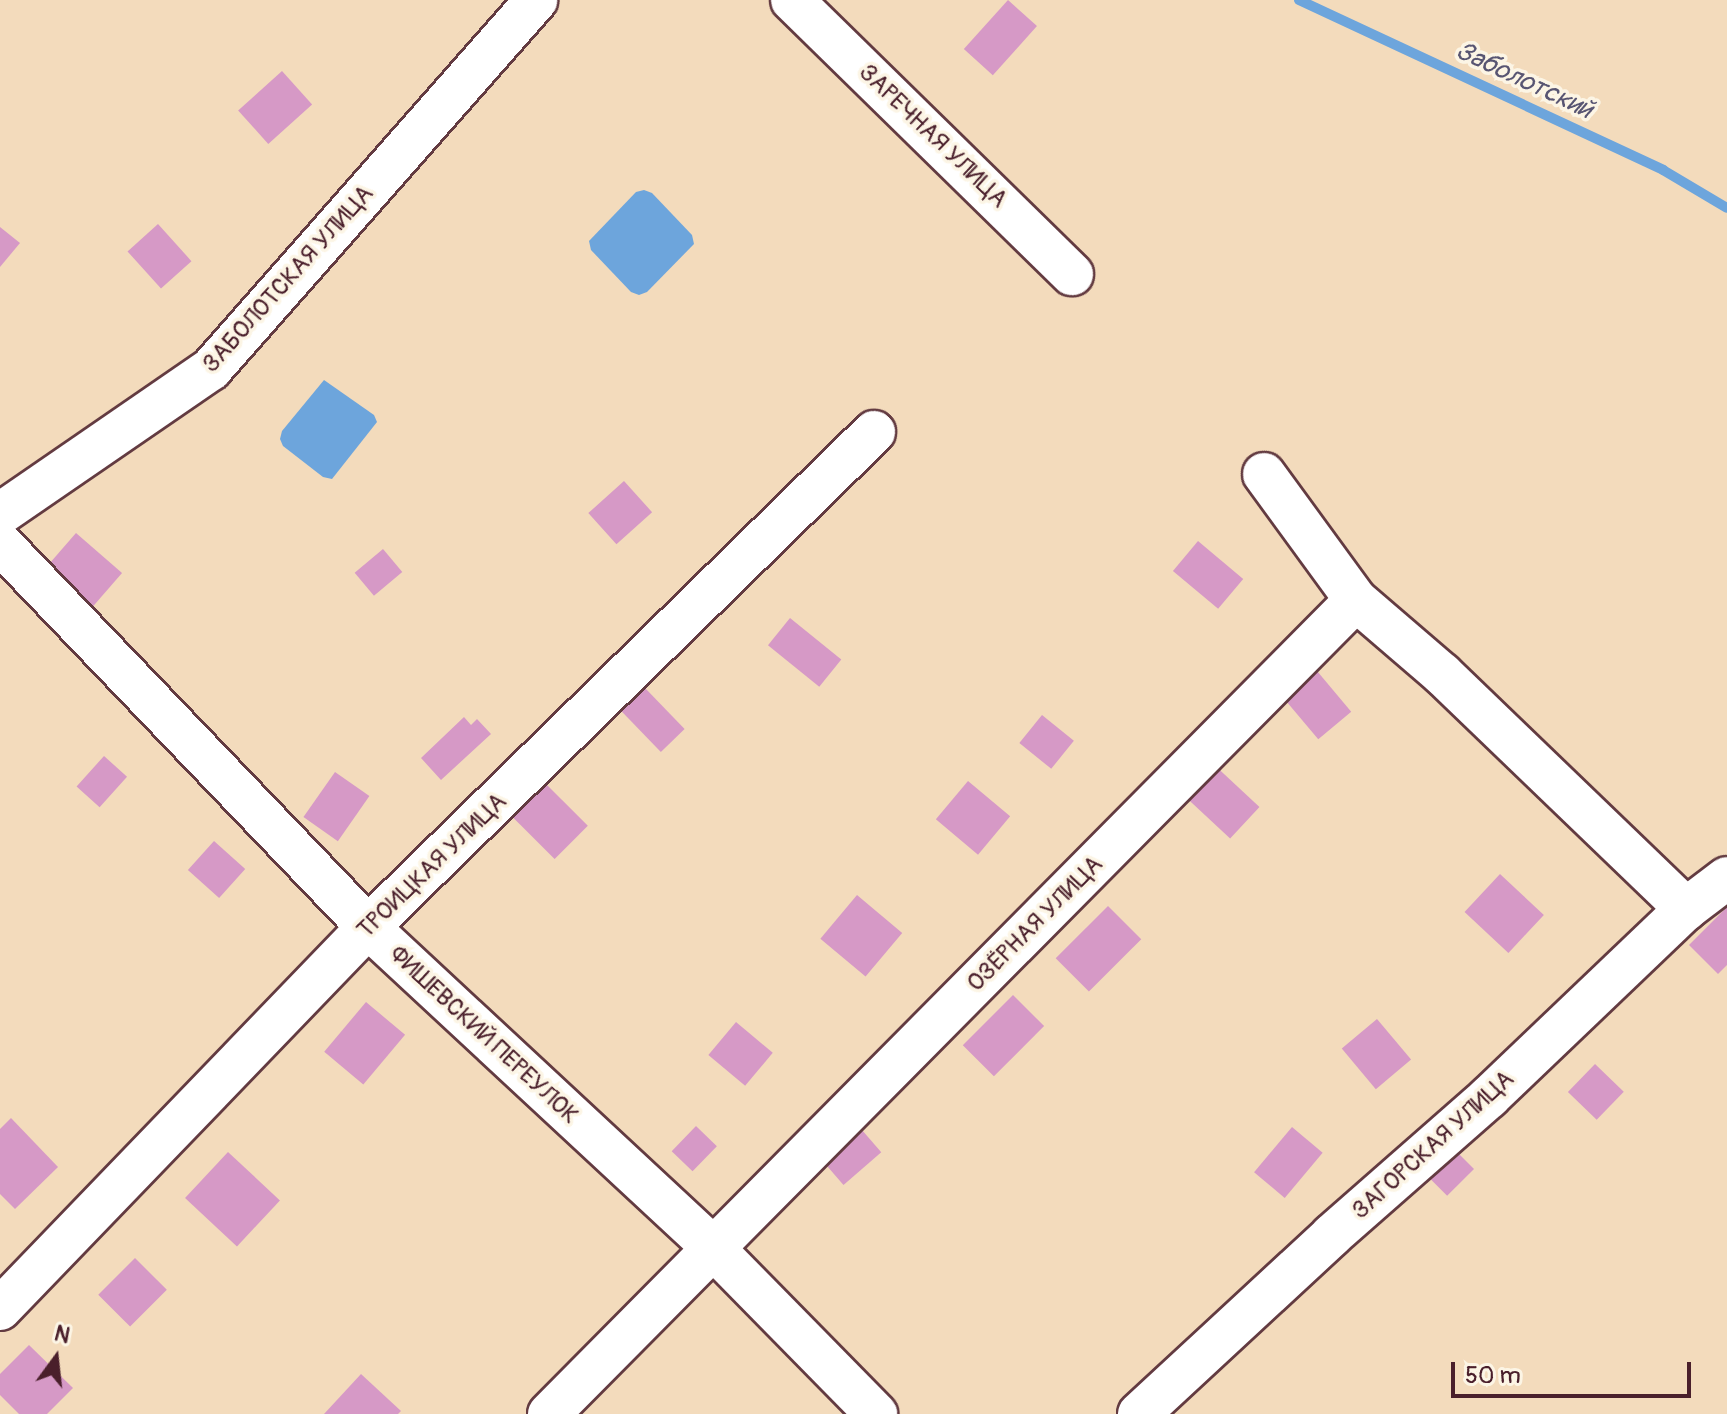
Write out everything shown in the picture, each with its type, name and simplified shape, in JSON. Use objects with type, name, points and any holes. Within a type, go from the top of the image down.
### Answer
[{"type":"street","name":"ЗАБОЛОТСКАЯ УЛИЦА","points":[[0,514],[211,369],[536,0]]},
{"type":"street","name":"ЗАРЕЧНАЯ УЛИЦА","points":[[792,0],[1072,274]]},
{"type":"street","name":"ТРОИЦКАЯ УЛИЦА","points":[[0,1309],[368,927],[874,432]]},
{"type":"street","points":[[1264,474],[1356,600],[1442,674],[1686,909]]},
{"type":"street","name":"ФИШЕВСКИЙ ПЕРЕУЛОК","points":[[0,543],[368,927],[713,1248],[876,1414]]},
{"type":"street","name":"ОЗЁРНАЯ УЛИЦА","points":[[549,1414],[1356,600]]},
{"type":"street","name":"ЗАГОРСКАЯ УЛИЦА","points":[[1139,1414],[1332,1235],[1489,1097],[1686,909],[1727,878]]},
{"type":"water","points":[[644,190],[652,193],[692,235],[694,244],[647,292],[639,295],[631,292],[591,250],[589,241],[636,192]]},
{"type":"water","points":[[324,380],[374,415],[377,422],[332,479],[323,477],[283,446],[280,439],[282,431]]},
{"type":"building","points":[[1008,0],[1037,26],[993,75],[964,49]]},
{"type":"building","points":[[282,71],[312,104],[268,144],[238,110]]},
{"type":"building","points":[[158,224],[191,261],[161,289],[128,251]]},
{"type":"building","points":[[0,227],[20,243],[0,267]]},
{"type":"building","points":[[624,481],[652,512],[616,544],[588,513]]},
{"type":"building","points":[[76,533],[122,573],[83,618],[37,578]]},
{"type":"building","points":[[1198,541],[1243,579],[1218,609],[1173,571]]},
{"type":"building","points":[[383,549],[402,572],[374,596],[355,573]]},
{"type":"building","points":[[790,618],[841,660],[819,687],[768,645]]},
{"type":"building","points":[[1312,665],[1351,712],[1318,739],[1279,693]]},
{"type":"building","points":[[645,688],[685,729],[661,752],[621,711]]},
{"type":"building","points":[[1042,715],[1074,741],[1051,769],[1019,743]]},
{"type":"building","points":[[464,717],[471,725],[477,719],[491,734],[441,780],[421,758]]},
{"type":"building","points":[[104,756],[127,777],[100,807],[77,786]]},
{"type":"building","points":[[1209,760],[1259,807],[1230,839],[1180,791]]},
{"type":"building","points":[[335,772],[369,796],[338,841],[303,817]]},
{"type":"building","points":[[968,781],[1010,816],[978,855],[936,819]]},
{"type":"building","points":[[544,782],[588,826],[555,859],[511,815]]},
{"type":"building","points":[[214,841],[245,869],[219,898],[188,870]]},
{"type":"building","points":[[1500,874],[1544,915],[1508,953],[1465,912]]},
{"type":"building","points":[[857,895],[902,933],[866,977],[820,939]]},
{"type":"building","points":[[1108,906],[1141,939],[1089,992],[1056,958]]},
{"type":"building","points":[[1727,907],[1727,965],[1718,974],[1689,945]]},
{"type":"building","points":[[1013,995],[1044,1026],[994,1076],[963,1045]]},
{"type":"building","points":[[366,1002],[405,1035],[363,1085],[324,1052]]},
{"type":"building","points":[[1377,1019],[1411,1060],[1376,1089],[1342,1049]]},
{"type":"building","points":[[736,1022],[773,1053],[745,1086],[708,1055]]},
{"type":"building","points":[[1595,1064],[1624,1092],[1597,1120],[1568,1092]]},
{"type":"building","points":[[11,1118],[58,1167],[15,1209],[0,1194],[0,1129]]},
{"type":"building","points":[[855,1122],[881,1152],[844,1185],[817,1155]]},
{"type":"building","points":[[696,1126],[717,1146],[693,1171],[672,1151]]},
{"type":"building","points":[[1292,1127],[1323,1153],[1285,1198],[1254,1172]]},
{"type":"building","points":[[1445,1140],[1474,1169],[1447,1196],[1418,1167]]},
{"type":"building","points":[[228,1152],[280,1200],[237,1246],[185,1198]]},
{"type":"building","points":[[135,1258],[167,1290],[130,1327],[98,1295]]},
{"type":"building","points":[[29,1345],[73,1388],[47,1414],[19,1414],[0,1395],[0,1374]]},
{"type":"building","points":[[361,1374],[401,1411],[398,1414],[324,1414]]},
{"type":"waterway","name":"Заболотский","points":[[1299,0],[1663,170],[1727,208]]}]
